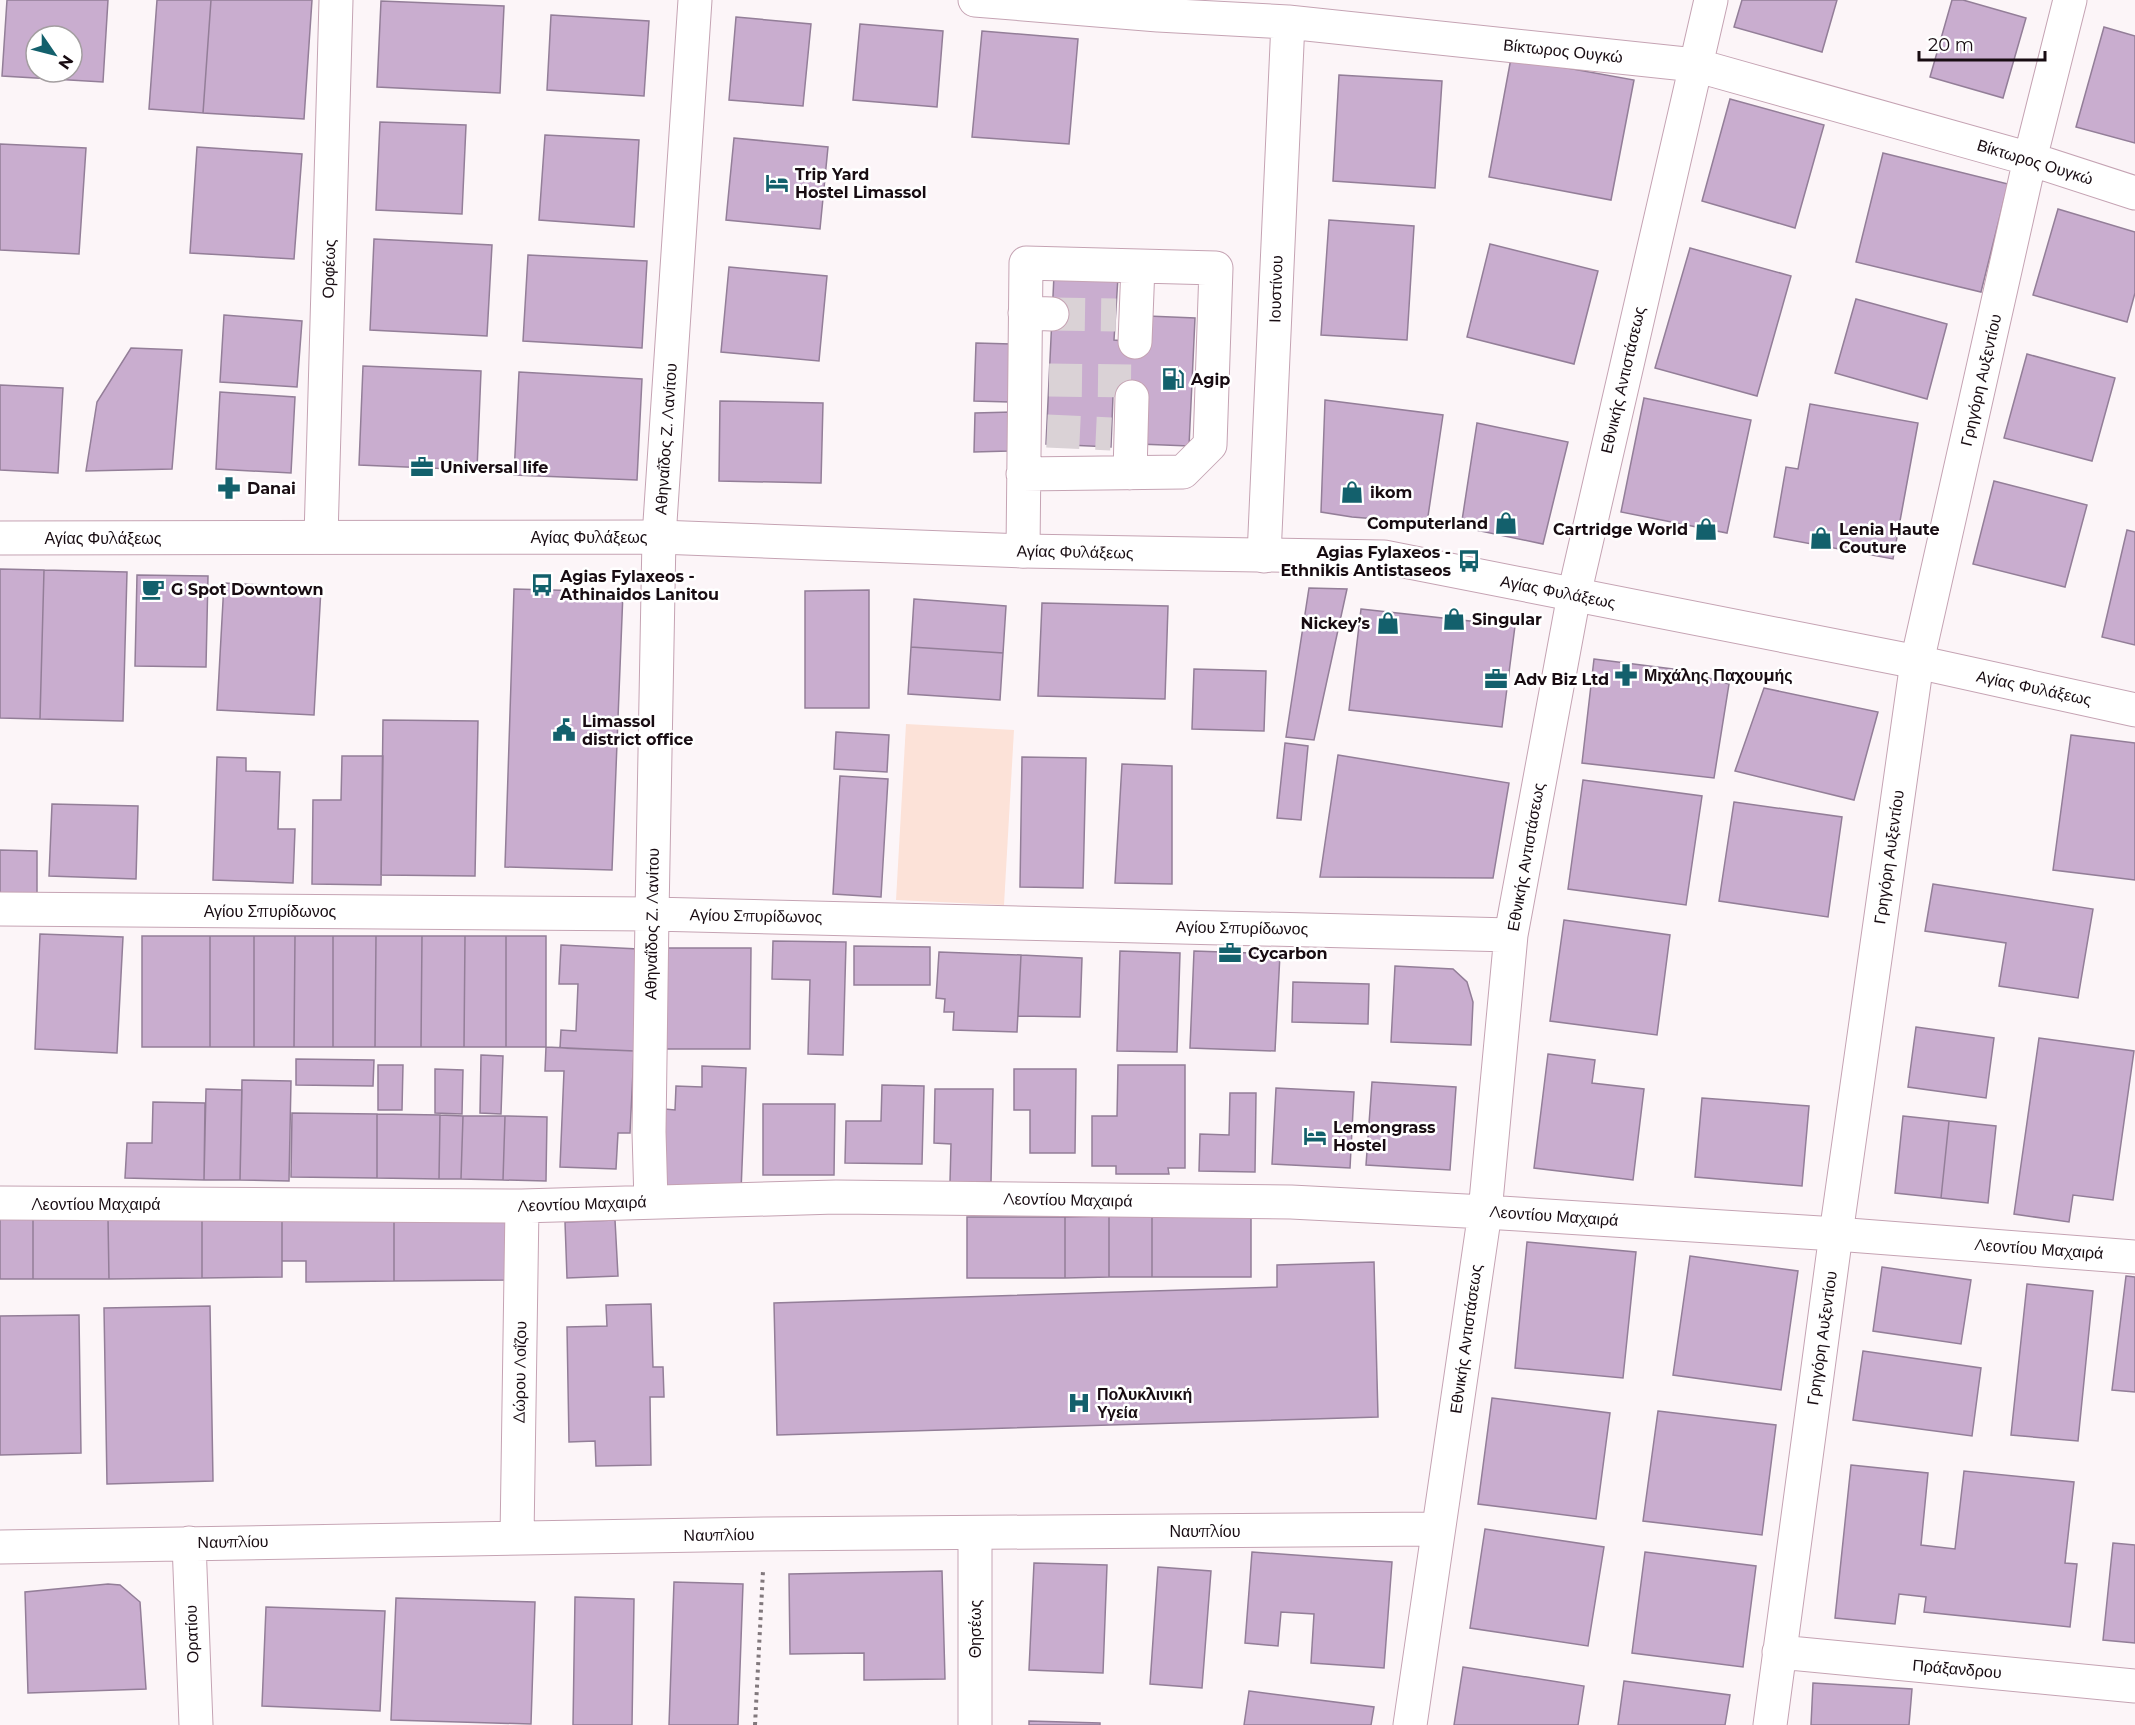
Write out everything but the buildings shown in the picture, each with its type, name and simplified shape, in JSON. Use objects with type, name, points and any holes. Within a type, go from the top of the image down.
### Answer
[{"type":"street","name":"Ορφέως","points":[[321,537],[336,0]]},
{"type":"street","name":"Αθηναΐδος Ζ. Λανίτου","points":[[651,1202],[652,914],[659,537],[695,0]]},
{"type":"street","name":"Βίκτωρος Ουγκώ","points":[[975,0],[1158,8],[1695,65],[2030,159],[2135,193]]},
{"type":"street","name":"Εθνικής Αντιστάσεως","points":[[1410,1725],[1485,1212],[1511,935],[1574,595],[1711,0]]},
{"type":"street","name":"Γρηγόρη Αυξεντίου","points":[[1770,1725],[1836,1234],[1917,662],[2030,159],[2070,0]]},
{"type":"street","name":"Ιουστίνου","points":[[1264,556],[1288,22]]},
{"type":"street","points":[[1023,474],[1183,472],[1210,445],[1216,268],[1026,263],[1039,313],[1035,430],[1023,474],[1023,551]]},
{"type":"street","points":[[1129,325],[1138,266]]},
{"type":"street","points":[[1130,473],[1121,435],[1132,397]]},
{"type":"street","name":"Αγίας Φυλάξεως","points":[[0,538],[659,537],[1023,551],[1384,556],[1917,662],[2135,710]]},
{"type":"street","name":"Αγίου Σπυρίδωνος","points":[[0,909],[652,914],[1511,935]]},
{"type":"street","name":"Λεοντίου Μαχαιρά","points":[[0,1203],[522,1206],[836,1197],[1255,1202],[1485,1212],[1836,1234],[2135,1257]]},
{"type":"street","name":"Δώρου Λοΐζου","points":[[517,1538],[522,1206]]},
{"type":"street","name":"Ναυπλίου","points":[[0,1547],[765,1534],[1437,1529]]},
{"type":"street","name":"Θησέως","points":[[975,1533],[975,1725]]},
{"type":"street","name":"Ορατίου","points":[[189,1543],[196,1725]]},
{"type":"street","name":"Πράξανδρου","points":[[1779,1652],[2135,1686]]},
{"type":"path","points":[[755,1725],[765,1534]]},
{"type":"shaded area","points":[[906,724],[1014,730],[1004,905],[896,900]]},
{"type":"tunnel","points":[[1052,314],[1116,315]]},
{"type":"tunnel","points":[[1049,380],[1133,381]]},
{"type":"tunnel","points":[[1047,431],[1111,434]]},
{"type":"place","name":"Trip Yard Hostel Limassol","points":[[777,183]]},
{"type":"place","name":"Agip","points":[[1173,379]]},
{"type":"place","name":"Universal life","points":[[422,467]]},
{"type":"place","name":"Danai","points":[[229,488]]},
{"type":"place","name":"ikom","points":[[1352,492]]},
{"type":"place","name":"Computerland","points":[[1506,523]]},
{"type":"place","name":"Cartridge World","points":[[1706,529]]},
{"type":"place","name":"Lenia Haute Couture","points":[[1821,538]]},
{"type":"place","name":"Agias Fylaxeos - Ethnikis Antistaseos","points":[[1469,561]]},
{"type":"place","name":"Agias Fylaxeos - Athinaidos Lanitou","points":[[542,585]]},
{"type":"place","name":"G Spot Downtown","points":[[153,589]]},
{"type":"place","name":"Singular","points":[[1454,619]]},
{"type":"place","name":"Nickey’s","points":[[1388,623]]},
{"type":"place","name":"Μιχάλης Παχουμής","points":[[1626,675]]},
{"type":"place","name":"Adv Biz Ltd","points":[[1496,679]]},
{"type":"place","name":"Limassol district office","points":[[564,730]]},
{"type":"place","name":"Cycarbon","points":[[1230,953]]},
{"type":"place","name":"Lemongrass Hostel","points":[[1315,1136]]},
{"type":"place","name":"Πολυκλινική Υγεία","points":[[1079,1403]]}]
